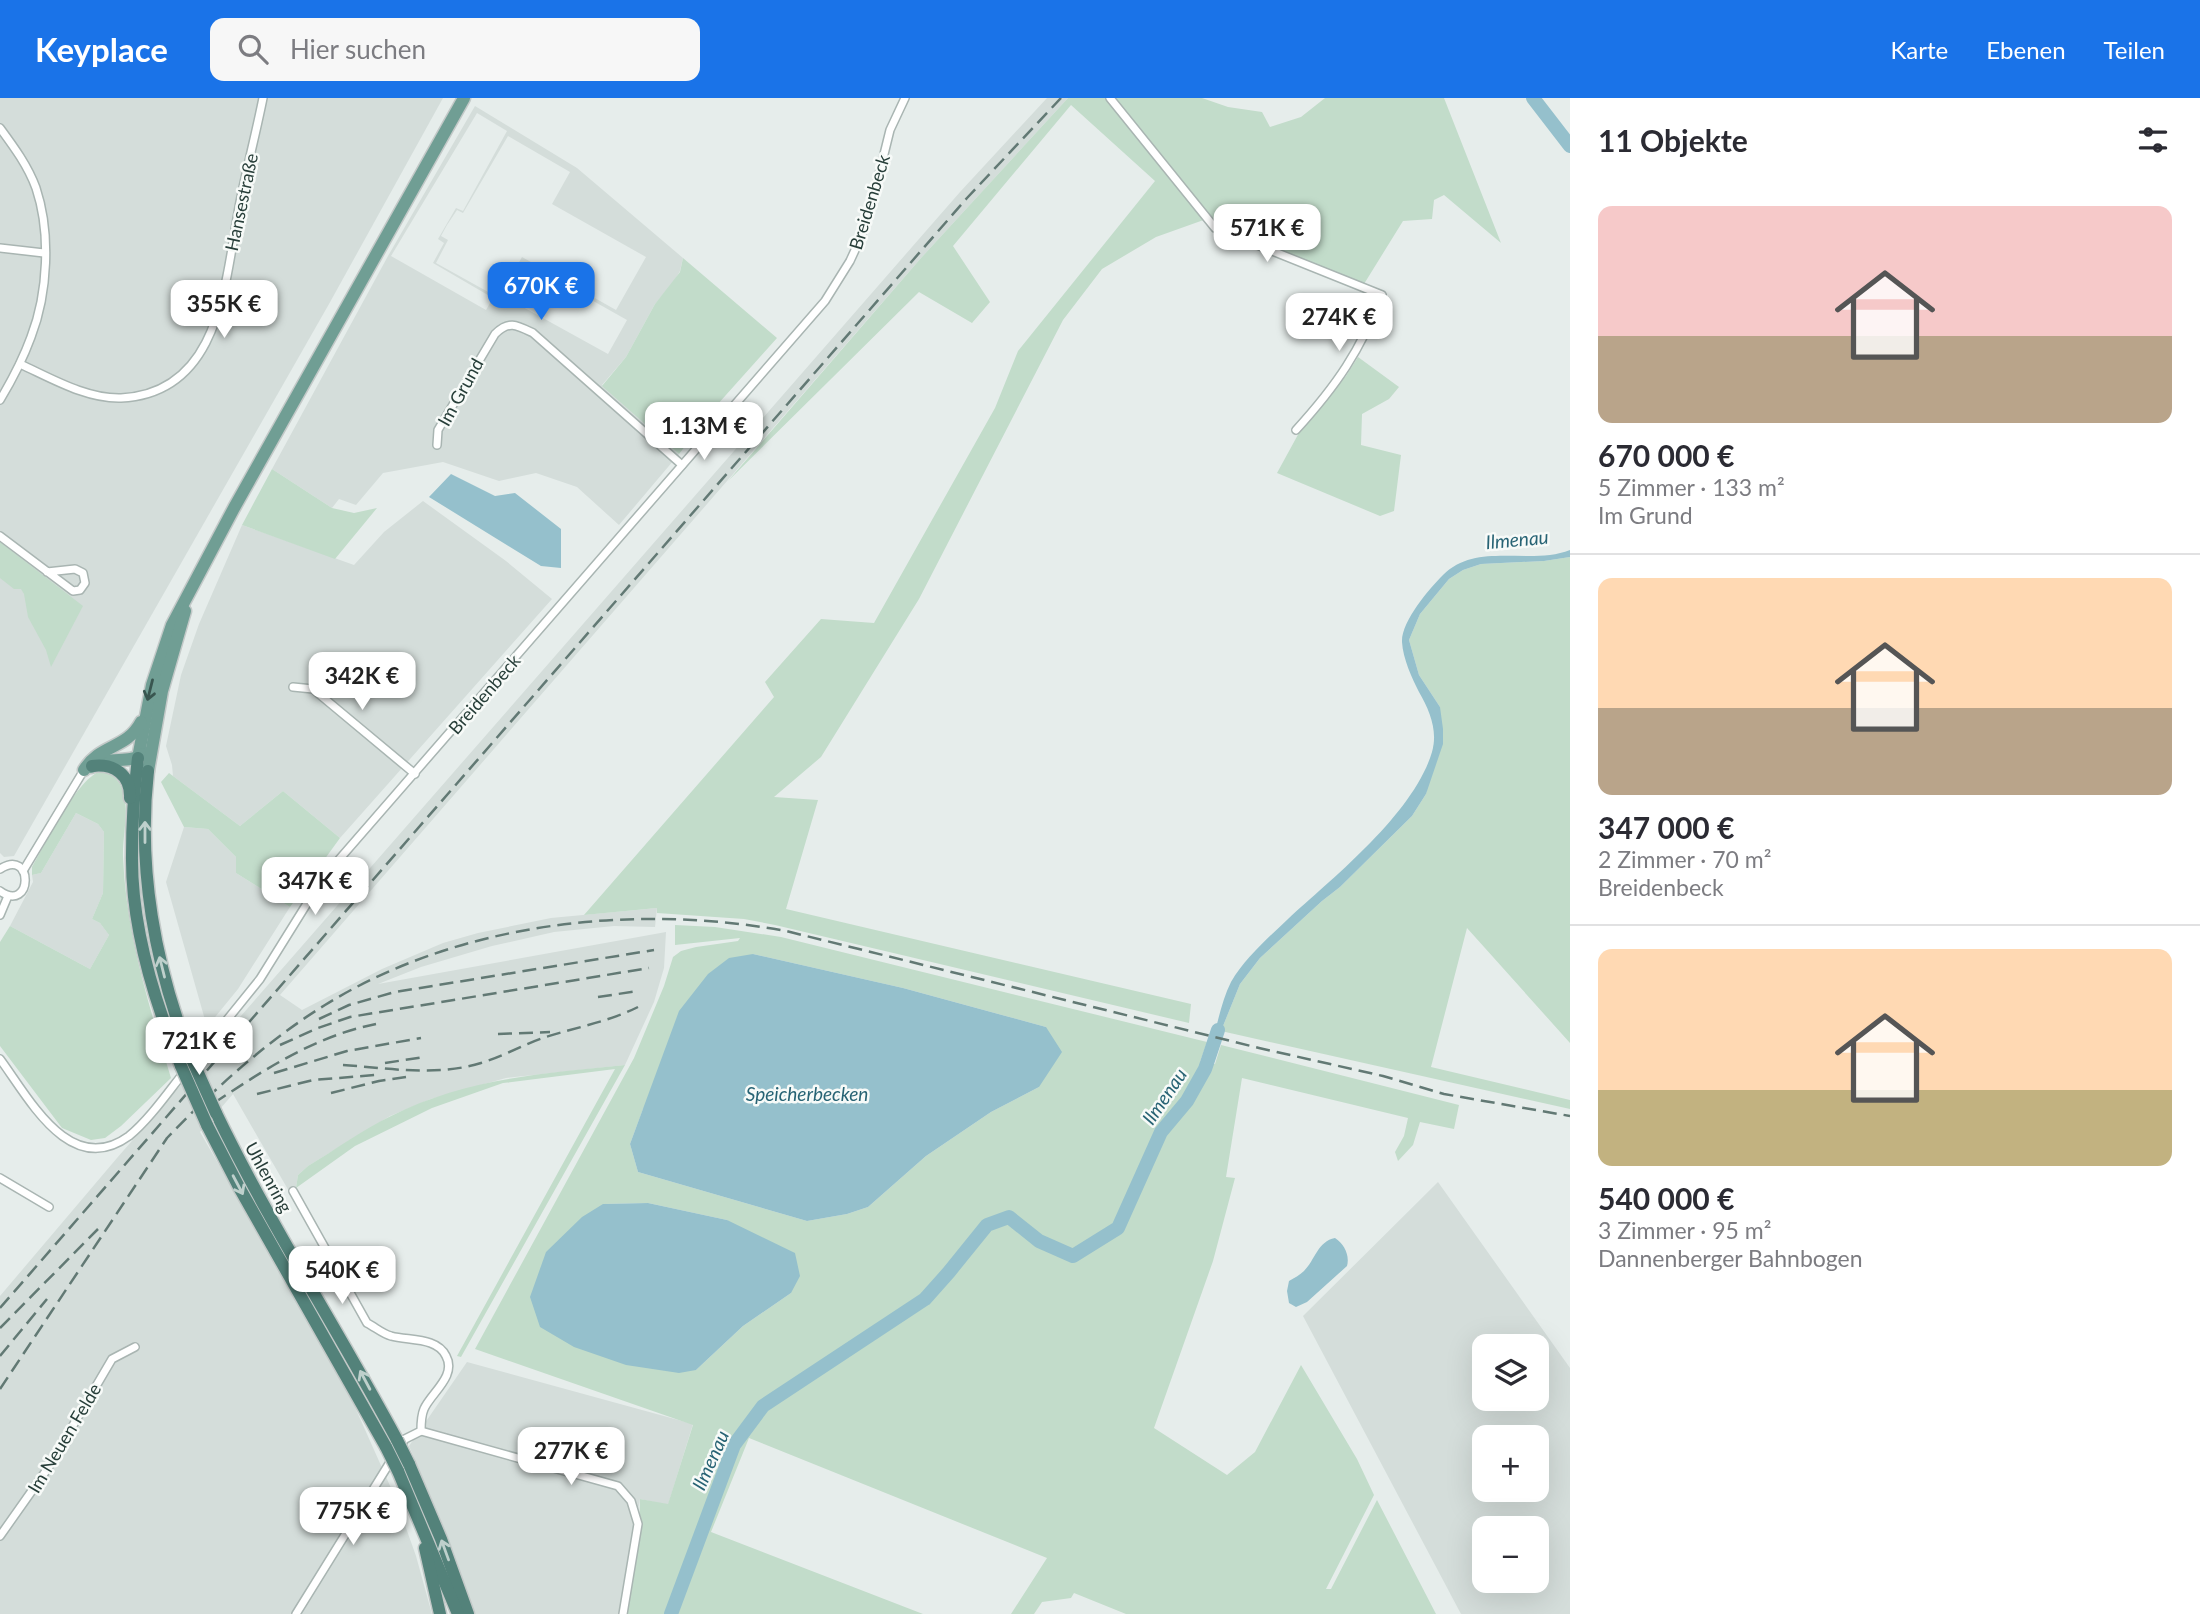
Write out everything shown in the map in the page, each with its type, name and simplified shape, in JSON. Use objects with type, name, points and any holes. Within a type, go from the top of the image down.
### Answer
[{"type":"highway","points":[[132,856],[138,758]]},
{"type":"highway","points":[[88,768],[107,766],[117,769],[128,784],[132,856]]},
{"type":"highway","name":"Uhlenring","points":[[148,771],[145,842],[151,911],[163,975],[190,1055],[251,1181],[361,1372],[392,1443]]},
{"type":"highway","name":"Uhlenring","points":[[132,856],[136,904],[145,958],[164,1021],[207,1125],[240,1189],[392,1443]]},
{"type":"highway","points":[[392,1443],[442,1539],[468,1614]]},
{"type":"highway","points":[[403,1468],[440,1614]]},
{"type":"highway","points":[[407,1491],[458,1614]]},
{"type":"main road","points":[[138,758],[145,714],[163,646],[172,625],[234,508],[464,98]]},
{"type":"main road","points":[[148,771],[162,691],[188,597]]},
{"type":"main road","points":[[88,768],[95,755],[132,735],[145,714]]},
{"type":"main road","points":[[88,768],[111,759],[128,761],[138,758],[151,745]]},
{"type":"main road","points":[[108,749],[124,750],[138,758],[148,771]]},
{"type":"street","name":"Hansestraße","points":[[20,364],[83,391],[121,398],[141,396],[169,383],[193,364],[211,335],[223,295],[263,98]]},
{"type":"street","name":"Breidenbeck","points":[[0,1059],[50,1126],[64,1139],[79,1146],[95,1148],[112,1145],[138,1127],[238,1009],[316,889],[336,863],[825,301],[861,237],[872,207],[890,130],[905,98]]},
{"type":"street","points":[[1110,98],[1215,228],[1382,295],[1368,331],[1342,375],[1296,430]]},
{"type":"street","points":[[0,128],[26,165],[35,187],[41,209],[44,253],[40,302],[32,334],[20,364],[0,400]]},
{"type":"street","points":[[0,247],[44,253]]},
{"type":"street","name":"Im Grund","points":[[438,445],[438,430],[495,334],[506,325],[517,324],[533,333],[682,465]]},
{"type":"street","points":[[0,536],[47,572],[73,591],[80,590],[85,583],[83,573],[75,569],[47,572]]},
{"type":"street","points":[[293,687],[313,689],[415,774]]},
{"type":"street","points":[[23,871],[88,768]]},
{"type":"street","points":[[0,868],[13,865],[23,871],[26,881],[23,890],[15,895],[0,891]]},
{"type":"street","points":[[0,915],[8,895]]},
{"type":"street","points":[[0,1178],[49,1207]]},
{"type":"street","points":[[293,1191],[367,1323],[388,1335],[431,1343],[439,1347],[446,1356],[449,1366],[447,1374],[424,1409],[418,1432]]},
{"type":"street","name":"Im Neuen Felde","points":[[0,1536],[48,1468],[112,1359],[135,1347]]},
{"type":"street","points":[[296,1614],[376,1482],[405,1439],[418,1432],[618,1486],[631,1501],[638,1524],[623,1614]]},
{"type":"shaded area","points":[[0,98],[443,98],[329,304],[14,856],[4,857],[0,853]]},
{"type":"shaded area","points":[[1047,98],[1068,98],[921,258],[280,995],[302,1010],[382,969],[443,943],[551,918],[657,908],[655,927],[614,926],[554,932],[492,946],[421,967],[378,984],[666,932],[664,968],[654,1002],[625,1065],[506,1078],[431,1099],[390,1116],[308,1166],[298,1175],[296,1188],[290,1193],[233,1094],[200,1132],[342,1378],[395,1497],[416,1556],[432,1614],[0,1614],[0,1296],[117,1158],[960,192]]},
{"type":"shaded area","points":[[475,106],[577,168],[683,258],[680,271],[655,304],[626,357],[602,385],[679,454],[619,525],[577,487],[536,473],[499,481],[443,462],[383,473],[356,505],[339,499],[332,508],[272,469],[388,256]],"holes":[[[477,113],[507,131],[463,211],[456,208],[438,239],[444,243],[433,263],[493,298],[486,310],[391,256]],[[508,136],[570,172],[552,204],[646,257],[616,310],[522,257],[499,298],[436,263],[448,240],[441,236],[457,210],[463,213]],[[524,262],[627,320],[608,354],[505,297]]]},
{"type":"shaded area","points":[[423,501],[506,561],[552,599],[340,838],[283,791],[240,826],[173,776],[166,746],[181,675],[199,624],[242,525],[354,565],[384,532]]},
{"type":"shaded area","points":[[76,813],[98,824],[104,832],[103,893],[92,919],[100,923],[109,935],[90,969],[10,926],[33,882],[32,875],[41,873]]},
{"type":"shaded area","points":[[184,827],[208,829],[236,857],[236,873],[290,907],[238,989],[207,1027],[166,882]]},
{"type":"shaded area","points":[[1438,1182],[1546,1334],[1472,1334],[1472,1411],[1549,1411],[1549,1338],[1570,1368],[1570,1614],[1461,1614],[1303,1316]]},
{"type":"shaded area","points":[[467,1362],[693,1424],[668,1505],[640,1499],[621,1614],[475,1614],[448,1537],[409,1446]]},
{"type":"green space","points":[[1068,98],[1202,98],[1228,107],[1262,112],[1270,127],[1301,117],[1325,98],[1444,98],[1501,243],[1444,195],[1434,200],[1432,219],[1403,221],[1364,284],[1218,225],[1212,217],[1156,237],[1102,269],[1063,320],[919,599],[821,757],[774,797],[818,800],[786,909],[1191,1004],[1189,1023],[744,919],[657,913],[657,908],[584,915],[774,697],[765,682],[821,619],[874,623],[995,408],[1018,351],[1155,181],[1071,105],[953,246],[990,302],[972,323],[919,292],[728,481],[921,258]]},
{"type":"green space","points":[[683,258],[777,338],[717,405],[679,454],[602,386],[626,357],[655,304],[680,272]]},
{"type":"green space","points":[[1358,357],[1399,387],[1389,399],[1362,414],[1361,445],[1401,455],[1394,511],[1380,516],[1277,473],[1300,431],[1346,376]]},
{"type":"green space","points":[[272,469],[332,508],[354,513],[377,508],[335,559],[242,525]]},
{"type":"green space","points":[[0,542],[83,606],[51,667],[46,650],[28,617],[24,594],[21,589],[14,589],[0,578]]},
{"type":"green space","points":[[1570,557],[1570,1043],[1467,928],[1431,1067],[1570,1100],[1570,1109],[1221,1031],[1240,984],[1260,958],[1340,887],[1412,816],[1426,794],[1440,707],[1419,675],[1409,640],[1420,614],[1449,579],[1463,570],[1481,564]]},
{"type":"green space","points":[[103,770],[114,777],[124,796],[126,808],[123,857],[129,913],[147,996],[171,1078],[121,1126],[105,1138],[91,1140],[62,1128],[0,1046],[0,942],[10,926],[90,969],[109,935],[100,923],[92,919],[103,893],[104,832],[98,824],[76,813],[41,873],[32,875],[32,867],[73,797],[93,775]]},
{"type":"green space","points":[[169,773],[240,826],[283,791],[340,838],[290,907],[236,873],[236,857],[208,829],[184,827],[161,782]]},
{"type":"green space","points":[[675,925],[715,927],[781,937],[1207,1042],[1200,1062],[1215,1064],[1221,1045],[1459,1105],[1454,1129],[1420,1122],[1413,1145],[1398,1161],[1395,1152],[1404,1136],[1408,1118],[1242,1078],[1226,1177],[1235,1178],[1213,1261],[1154,1428],[1227,1475],[1255,1452],[1301,1365],[1357,1459],[1374,1495],[1326,1589],[1331,1589],[1377,1500],[1436,1614],[1126,1614],[1074,1593],[1071,1598],[1042,1602],[1034,1614],[1011,1614],[1047,1558],[749,1438],[711,1532],[923,1614],[626,1614],[639,1533],[640,1499],[668,1504],[693,1425],[475,1349],[634,1058],[673,957],[681,951],[738,941],[740,938],[675,945]],"holes":[[[753,954],[903,988],[1046,1027],[1039,1087],[991,1112],[926,1156],[868,1207],[847,1214],[807,1221],[638,1172],[630,1144],[643,1109]],[[648,1203],[727,1220],[791,1293],[743,1326],[696,1370],[603,1204]]]},
{"type":"green space","points":[[625,1065],[461,1357],[457,1356],[615,1069],[503,1083],[432,1108],[355,1146],[296,1188],[298,1175],[308,1166],[370,1127],[419,1104],[447,1094],[505,1080]]},
{"type":"water","points":[[451,474],[495,496],[515,493],[561,529],[561,568],[541,566],[429,497]]},
{"type":"water","points":[[1570,550],[1570,557],[1481,564],[1463,570],[1449,579],[1420,614],[1409,640],[1419,675],[1440,707],[1443,729],[1443,744],[1426,794],[1412,816],[1340,887],[1260,958],[1240,984],[1211,1048],[1231,982],[1243,965],[1273,933],[1371,843],[1391,821],[1423,775],[1434,744],[1432,721],[1408,668],[1402,642],[1406,625],[1417,606],[1443,575],[1472,559],[1488,556],[1538,556]]},
{"type":"water","name":"Speicherbecken","points":[[753,954],[903,988],[1046,1027],[1062,1052],[1039,1087],[991,1112],[926,1156],[868,1207],[847,1214],[807,1221],[638,1172],[630,1144],[679,1011],[708,974],[729,958]]},
{"type":"water","points":[[648,1203],[727,1220],[795,1253],[800,1276],[791,1293],[743,1326],[696,1370],[679,1373],[626,1365],[574,1347],[540,1327],[530,1297],[546,1252],[582,1217],[603,1204]]},
{"type":"water","points":[[1335,1238],[1345,1250],[1347,1266],[1307,1302],[1296,1307],[1289,1303],[1289,1281],[1308,1267],[1325,1243]]},
{"type":"waterway","name":"Ilmenau","points":[[1533,98],[1570,146]]},
{"type":"waterway","name":"Ilmenau","points":[[671,1614],[734,1445],[763,1406],[925,1299],[987,1225],[1009,1217],[1039,1241],[1073,1256],[1118,1228],[1161,1132],[1187,1101],[1205,1069],[1218,1030]]},
{"type":"railway","points":[[0,1308],[967,198],[1061,98]]},
{"type":"railway","points":[[0,1389],[167,1138],[242,1067],[304,1019],[377,977],[432,954],[549,926],[609,920],[669,919],[786,931],[1383,1076],[1444,1094],[1570,1116]]},
{"type":"railway","points":[[319,1019],[349,1005],[395,992],[654,950]]},
{"type":"railway","points":[[280,1045],[350,1017],[649,968]]},
{"type":"railway","points":[[598,997],[638,991]]},
{"type":"railway","points":[[343,1065],[430,1071],[464,1067],[638,1007]]},
{"type":"railway","points":[[214,1103],[271,1067],[311,1046],[354,1029],[376,1024]]},
{"type":"railway","points":[[498,1034],[550,1032]]},
{"type":"railway","points":[[274,1073],[347,1051],[421,1038]]},
{"type":"railway","points":[[385,1063],[424,1057]]},
{"type":"railway","points":[[257,1094],[313,1080],[375,1075]]},
{"type":"railway","points":[[331,1093],[406,1077]]},
{"type":"railway","points":[[0,1328],[98,1229]]},
{"type":"railway","points":[[0,1356],[47,1299]]}]
